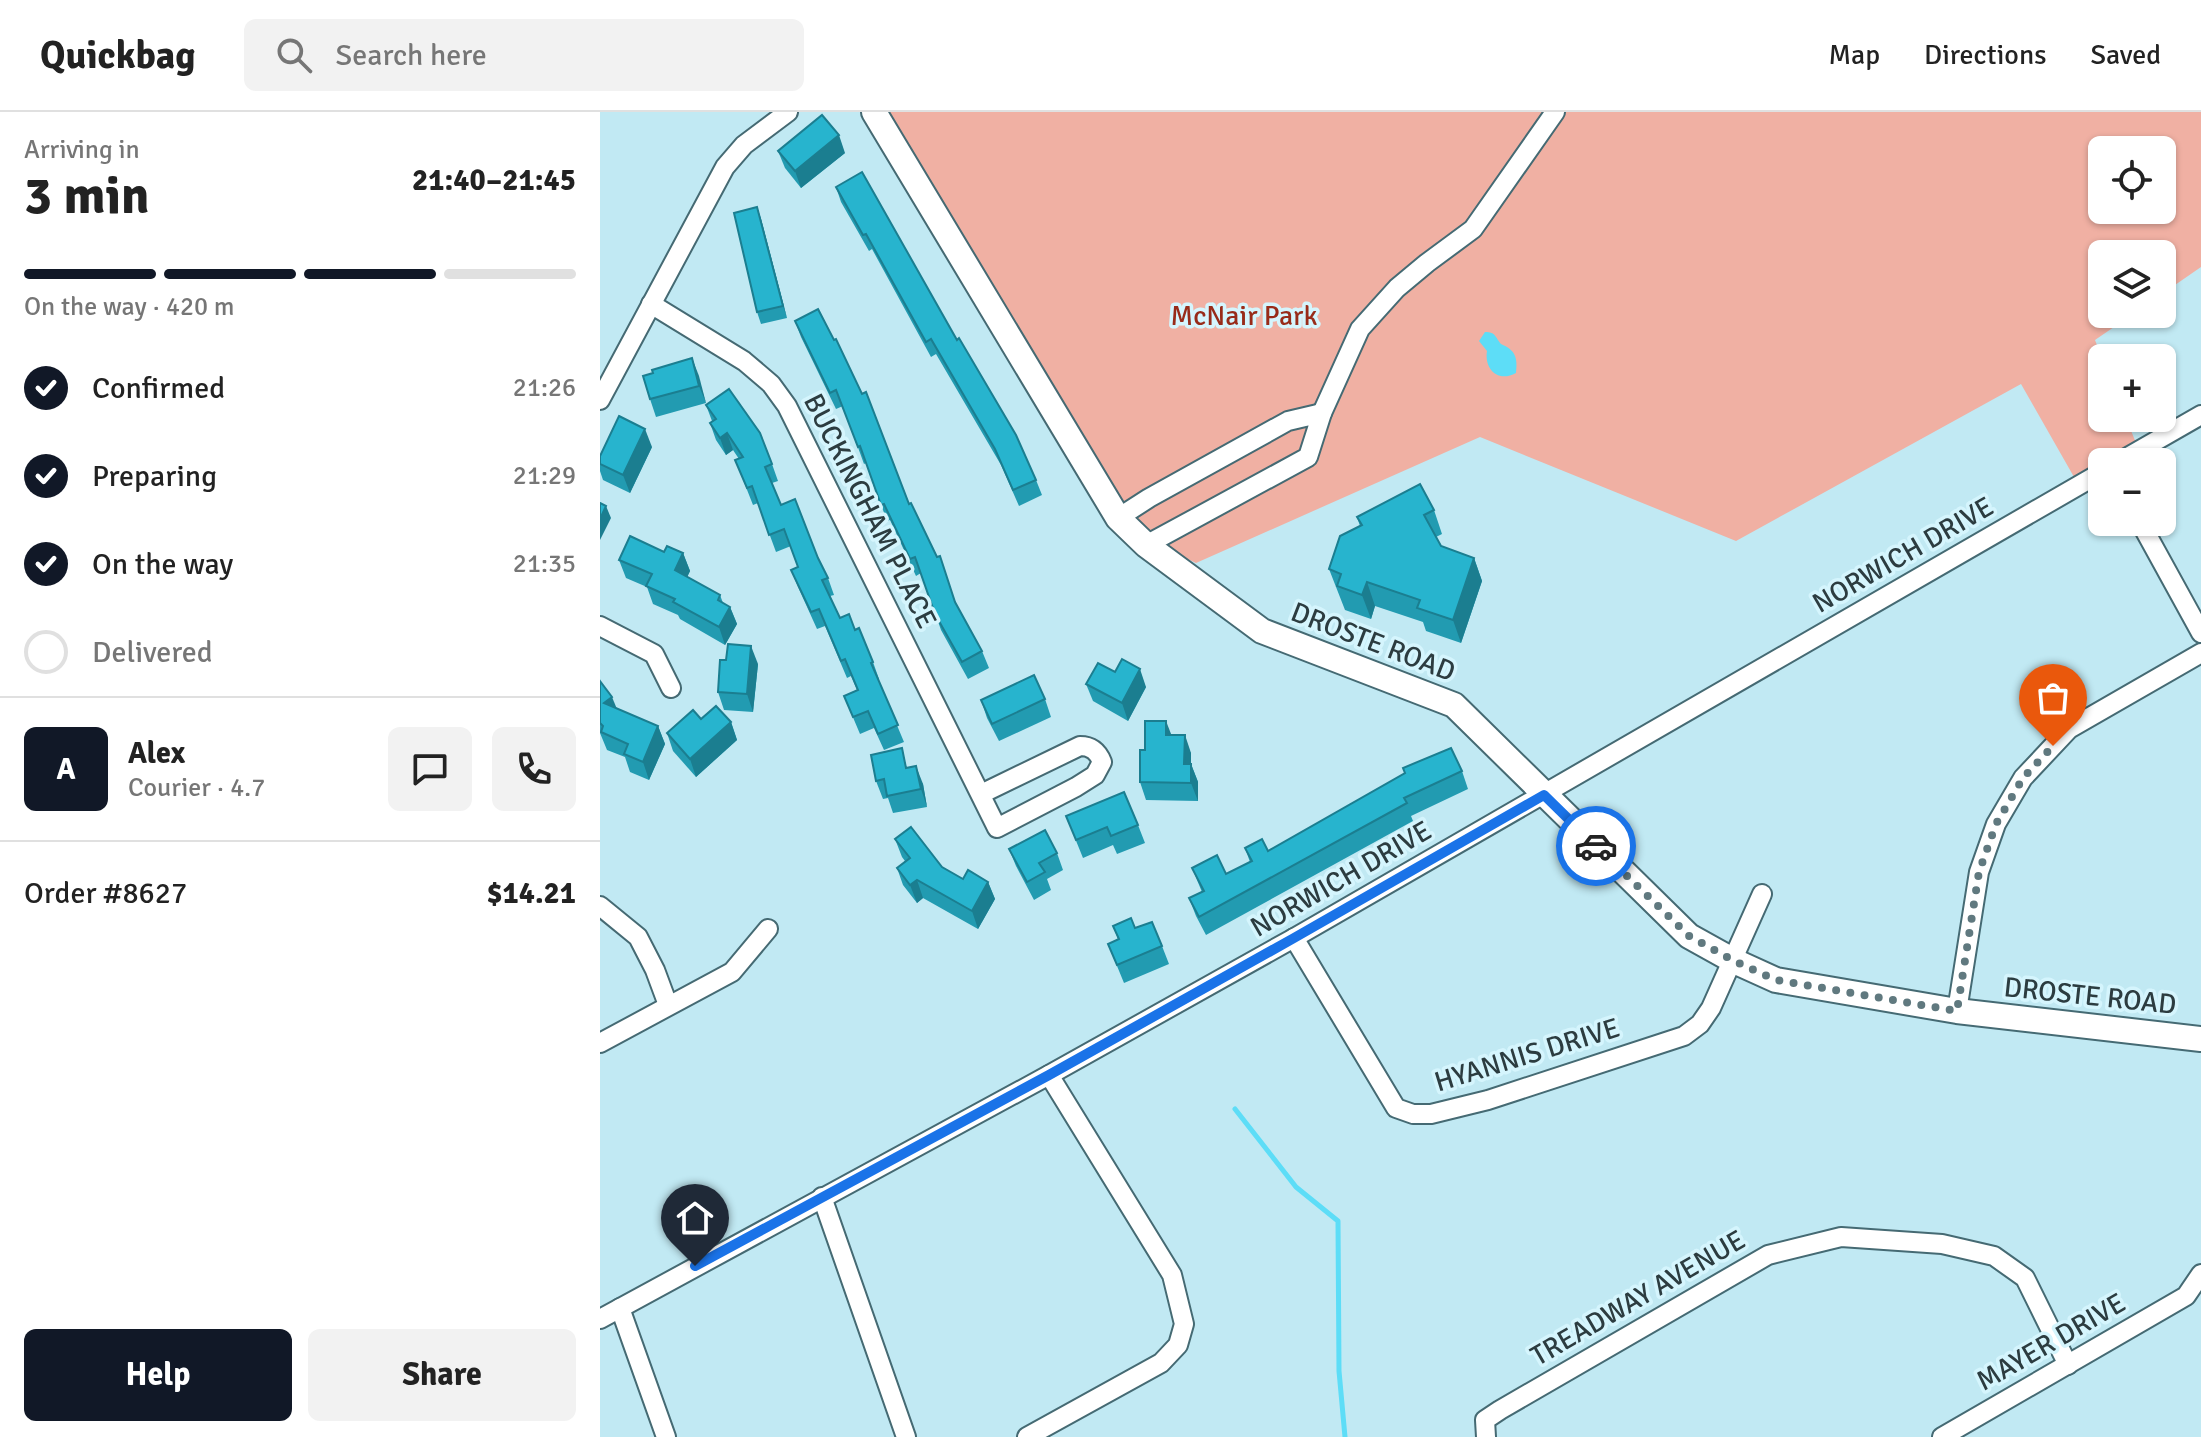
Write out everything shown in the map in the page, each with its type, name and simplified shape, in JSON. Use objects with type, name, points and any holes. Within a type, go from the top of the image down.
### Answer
[{"type":"street","points":[[600,400],[725,167],[734,154],[788,112]]},
{"type":"street","name":"DROSTE ROAD","points":[[874,112],[1118,518],[1146,545],[1262,631],[1454,705],[1689,936],[1776,980],[1957,1011],[2201,1039]]},
{"type":"street","points":[[1146,545],[1308,457],[1322,413],[1360,329],[1397,288],[1473,229],[1555,112]]},
{"type":"street","name":"BUCKINGHAM PLACE","points":[[651,304],[744,361],[771,384],[787,406],[997,828],[1076,787],[1095,775],[1102,762],[1098,753],[1087,746],[1080,746],[981,794]]},
{"type":"street","points":[[1118,518],[1288,421],[1322,413]]},
{"type":"street","points":[[2143,448],[2201,415]]},
{"type":"street","name":"NORWICH DRIVE","points":[[600,1319],[1294,938],[2088,480]]},
{"type":"street","points":[[2148,536],[2201,633]]},
{"type":"street","points":[[600,626],[654,654],[671,688]]},
{"type":"street","points":[[1957,1011],[1979,872],[1996,824],[2023,778],[2069,729],[2201,653]]},
{"type":"street","name":"HYANNIS DRIVE","points":[[1294,938],[1396,1108],[1413,1114],[1431,1114],[1488,1100],[1684,1036],[1700,1024],[1711,1008],[1762,894]]},
{"type":"street","points":[[600,906],[638,937],[668,1005]]},
{"type":"street","points":[[600,1043],[732,972],[768,929]]},
{"type":"street","points":[[1027,1437],[1161,1363],[1178,1345],[1184,1324],[1172,1275],[1049,1075]]},
{"type":"street","points":[[822,1197],[906,1437]]},
{"type":"street","name":"TREADWAY AVENUE","points":[[1486,1437],[1485,1420],[1500,1410],[1768,1255],[1841,1237],[1942,1244],[1994,1256],[2025,1278],[2068,1365]]},
{"type":"street","name":"MAYER DRIVE","points":[[1942,1437],[2068,1365],[2194,1300],[2201,1274]]},
{"type":"street","points":[[620,1308],[666,1437]]},
{"type":"green space","name":"McNair Park","points":[[878,112],[2201,112],[2201,267],[2176,284],[2176,240],[2088,240],[2088,328],[2113,328],[2095,340],[2097,344],[2088,344],[2088,432],[2132,432],[2136,443],[2127,448],[2088,448],[2088,469],[2074,477],[2021,384],[1736,541],[1480,437],[1196,563],[1135,534]]},
{"type":"water","points":[[1485,332],[1493,334],[1510,349],[1516,358],[1516,373],[1503,376],[1490,369],[1487,351],[1479,341]]},
{"type":"building","points":[[822,115],[839,135],[795,171],[778,151]]},
{"type":"building","points":[[862,172],[957,340],[959,338],[1016,435],[1036,480],[1013,490],[995,449],[931,339],[926,342],[866,234],[863,235],[836,187]]},
{"type":"building","points":[[757,207],[783,306],[757,312],[734,213]]},
{"type":"building","points":[[818,309],[862,394],[866,392],[909,504],[937,557],[940,556],[955,602],[982,651],[962,662],[935,614],[915,557],[910,559],[884,504],[881,505],[836,390],[830,393],[795,321]]},
{"type":"building","points":[[692,358],[699,386],[650,399],[643,376],[653,373],[652,370]]},
{"type":"building","points":[[729,389],[760,433],[772,464],[765,467],[781,505],[795,499],[828,578],[822,580],[840,618],[849,614],[855,630],[859,628],[898,725],[878,734],[868,711],[853,717],[844,696],[858,690],[845,659],[841,661],[819,609],[811,612],[791,570],[798,567],[784,529],[769,535],[752,486],[747,488],[735,460],[743,457],[727,433],[720,438],[710,423],[716,419],[706,405]]},
{"type":"building","points":[[619,416],[645,429],[623,475],[600,464],[600,456]]},
{"type":"building","points":[[1420,484],[1434,510],[1424,515],[1441,546],[1474,558],[1453,620],[1417,608],[1420,600],[1367,582],[1362,595],[1337,586],[1341,574],[1329,569],[1340,536],[1362,525],[1357,517]]},
{"type":"building","points":[[600,503],[606,506],[600,519]]},
{"type":"building","points":[[630,536],[664,552],[667,546],[683,553],[675,570],[720,595],[718,600],[730,607],[719,627],[673,602],[675,599],[646,586],[652,574],[619,560]]},
{"type":"building","points":[[728,644],[751,646],[747,694],[718,692],[720,660],[726,660]]},
{"type":"building","points":[[1122,659],[1140,669],[1122,703],[1086,684],[1098,663],[1115,672]]},
{"type":"building","points":[[1034,675],[1045,699],[992,724],[981,700]]},
{"type":"building","points":[[600,681],[612,697],[604,703],[658,726],[643,762],[624,754],[628,744],[601,732]]},
{"type":"building","points":[[716,706],[731,722],[690,759],[667,733],[693,710],[701,719]]},
{"type":"building","points":[[1145,721],[1166,721],[1166,735],[1185,735],[1184,764],[1191,764],[1191,783],[1140,782],[1140,750],[1145,750]]},
{"type":"building","points":[[902,748],[906,768],[916,766],[921,789],[887,796],[884,779],[876,781],[871,755]]},
{"type":"building","points":[[1451,748],[1462,771],[1404,798],[1407,803],[1199,917],[1189,898],[1204,891],[1192,868],[1217,855],[1226,874],[1252,861],[1245,848],[1262,839],[1268,851],[1405,773],[1403,768]]},
{"type":"building","points":[[1124,792],[1138,825],[1111,836],[1107,827],[1076,840],[1066,816]]},
{"type":"building","points":[[911,827],[942,867],[963,879],[968,870],[988,882],[972,911],[917,880],[910,885],[897,868],[910,858],[895,839]]},
{"type":"building","points":[[1045,830],[1057,853],[1039,863],[1045,872],[1027,882],[1009,849]]},
{"type":"building","points":[[1131,918],[1135,928],[1152,922],[1162,946],[1117,965],[1108,944],[1119,939],[1113,926]]},
{"type":"waterway","points":[[1235,1109],[1296,1187],[1338,1221],[1339,1371],[1345,1437]]},
{"type":"way so far","points":[[1596,846],[1689,936],[1734,961],[1776,980],[1957,1011],[1979,872],[1996,824],[2023,778],[2053,746]]},
{"type":"route","points":[[695,1266],[1049,1075],[1544,795],[1596,846]]}]
